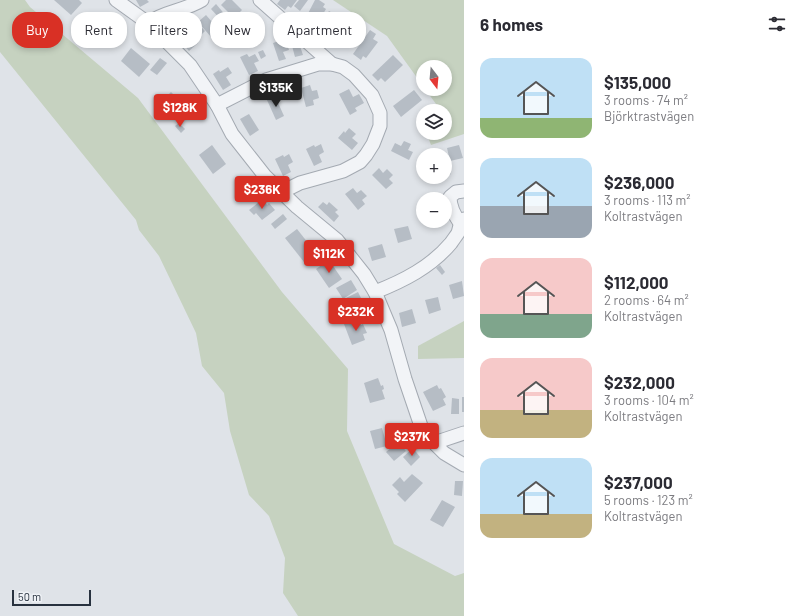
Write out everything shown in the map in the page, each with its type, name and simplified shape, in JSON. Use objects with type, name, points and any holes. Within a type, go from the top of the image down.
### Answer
[{"type":"street","points":[[116,0],[135,14]]},
{"type":"street","points":[[172,12],[186,8],[202,0]]},
{"type":"street","points":[[260,0],[332,64]]},
{"type":"street","points":[[173,48],[190,65],[217,105],[232,134],[265,176],[297,207],[337,240],[364,274],[375,292],[391,330],[416,412],[428,437],[444,453],[464,465]]},
{"type":"street","points":[[217,105],[266,80],[318,64],[332,64],[343,67],[354,75],[372,95],[380,112],[380,126],[373,144],[360,162],[343,171],[300,183],[282,192]]},
{"type":"street","points":[[375,292],[407,278],[426,266],[454,238],[458,233],[462,221],[453,212],[450,197],[456,192],[464,191]]},
{"type":"street","points":[[434,443],[464,433]]},
{"type":"green space","points":[[0,0],[25,0],[36,12],[12,12],[12,48],[63,48],[63,35],[71,42],[71,48],[79,48],[138,98],[282,292],[348,369],[347,431],[394,544],[455,576],[464,573],[464,616],[298,616],[283,593],[285,558],[269,516],[249,495],[230,431],[224,393],[202,366],[196,333],[159,256],[139,230],[136,220],[0,52]]},
{"type":"green space","points":[[333,0],[464,0],[464,134],[452,138],[452,104],[436,104],[430,96],[452,96],[452,60],[416,60],[416,76],[387,36],[366,22],[366,12],[351,12]]},
{"type":"green space","points":[[429,140],[446,140],[431,145]]},
{"type":"green space","points":[[464,321],[464,358],[418,359],[418,346]]},
{"type":"building","points":[[54,0],[79,0],[82,3],[74,12],[71,12],[71,15]]},
{"type":"building","points":[[136,0],[147,0],[149,2],[140,7]]},
{"type":"building","points":[[226,0],[232,0],[242,10],[240,12],[228,12],[221,5]]},
{"type":"building","points":[[280,0],[297,0],[291,8],[288,6],[285,10],[277,4]]},
{"type":"building","points":[[299,0],[308,0],[300,11],[294,6]]},
{"type":"building","points":[[315,0],[319,0],[325,4],[323,7],[326,9],[324,12],[309,12]]},
{"type":"building","points":[[216,4],[223,12],[214,12],[211,9]]},
{"type":"building","points":[[206,15],[210,20],[210,36],[202,27],[202,18]]},
{"type":"building","points":[[370,30],[376,34],[373,39],[378,42],[366,58],[363,56],[361,60],[353,54],[357,48],[366,48],[366,36]]},
{"type":"building","points":[[131,48],[150,64],[139,77],[121,61]]},
{"type":"building","points":[[275,48],[288,48],[289,50],[283,52],[286,59],[279,61]]},
{"type":"building","points":[[293,48],[301,48],[303,55],[295,57]]},
{"type":"building","points":[[263,50],[266,56],[261,59],[258,52]]},
{"type":"building","points":[[247,54],[249,57],[255,54],[259,61],[254,63],[258,71],[249,75],[240,57]]},
{"type":"building","points":[[393,55],[403,65],[385,82],[381,78],[378,81],[372,75]]},
{"type":"building","points":[[160,58],[167,63],[157,75],[150,70]]},
{"type":"building","points":[[228,67],[232,73],[226,77],[231,85],[223,90],[213,74]]},
{"type":"building","points":[[310,85],[312,91],[317,90],[319,98],[313,100],[314,105],[306,107],[301,88]]},
{"type":"building","points":[[349,89],[353,97],[359,94],[364,103],[355,108],[357,111],[350,115],[339,94]]},
{"type":"building","points":[[414,90],[416,96],[419,96],[422,100],[401,117],[393,106]]},
{"type":"building","points":[[171,92],[187,108],[176,119],[161,102]]},
{"type":"building","points":[[275,96],[284,116],[276,120],[267,100]]},
{"type":"building","points":[[249,114],[259,130],[250,136],[240,119]]},
{"type":"building","points":[[179,123],[185,129],[181,133],[175,126]]},
{"type":"building","points":[[349,128],[356,134],[352,138],[358,143],[352,150],[338,138]]},
{"type":"building","points":[[404,141],[411,144],[408,150],[413,152],[409,160],[391,151],[395,143],[401,146]]},
{"type":"building","points":[[321,144],[324,152],[319,155],[322,162],[314,166],[306,149],[314,145],[315,147]]},
{"type":"building","points":[[212,145],[226,164],[213,174],[199,155]]},
{"type":"building","points":[[459,145],[463,158],[452,161],[452,148],[447,148]]},
{"type":"building","points":[[289,154],[293,162],[288,165],[291,172],[283,176],[275,159]]},
{"type":"building","points":[[379,168],[383,173],[387,169],[393,175],[389,179],[393,183],[386,189],[372,175]]},
{"type":"building","points":[[353,188],[357,193],[361,190],[367,196],[362,200],[365,204],[358,210],[345,194]]},
{"type":"building","points":[[263,199],[267,205],[269,203],[275,210],[262,220],[256,213],[254,215],[249,210]]},
{"type":"building","points":[[323,202],[327,205],[329,202],[338,210],[335,212],[339,216],[334,222],[318,207]]},
{"type":"building","points":[[283,214],[287,219],[275,229],[271,224]]},
{"type":"building","points":[[408,226],[412,239],[398,243],[394,229]]},
{"type":"building","points":[[297,229],[316,253],[304,262],[285,238]]},
{"type":"building","points":[[382,244],[386,257],[372,261],[368,248]]},
{"type":"building","points":[[329,260],[342,279],[329,288],[316,269]]},
{"type":"building","points":[[440,265],[445,272],[442,275],[436,268]]},
{"type":"building","points":[[351,280],[357,290],[343,299],[336,288]]},
{"type":"building","points":[[462,281],[464,296],[453,299],[449,285]]},
{"type":"building","points":[[358,292],[361,298],[350,304],[346,298]]},
{"type":"building","points":[[438,297],[441,310],[429,314],[425,300]]},
{"type":"building","points":[[412,309],[416,323],[402,327],[399,313]]},
{"type":"building","points":[[358,319],[361,325],[363,324],[367,333],[363,334],[365,340],[352,345],[344,324]]},
{"type":"building","points":[[378,378],[381,386],[383,385],[384,389],[382,390],[385,399],[370,403],[364,383]]},
{"type":"building","points":[[437,385],[439,389],[441,388],[446,397],[443,399],[446,405],[433,411],[423,392]]},
{"type":"building","points":[[462,397],[464,397],[464,412],[462,412]]},
{"type":"building","points":[[452,398],[459,399],[459,414],[451,414]]},
{"type":"building","points":[[382,428],[387,446],[375,449],[370,431]]},
{"type":"building","points":[[398,442],[406,451],[394,461],[386,452]]},
{"type":"building","points":[[413,448],[420,457],[411,466],[403,457]]},
{"type":"building","points":[[412,474],[423,483],[405,502],[397,494],[399,492],[392,485],[400,477],[404,482]]},
{"type":"building","points":[[455,481],[463,481],[462,496],[454,495]]},
{"type":"building","points":[[442,500],[455,507],[443,527],[430,520]]}]
